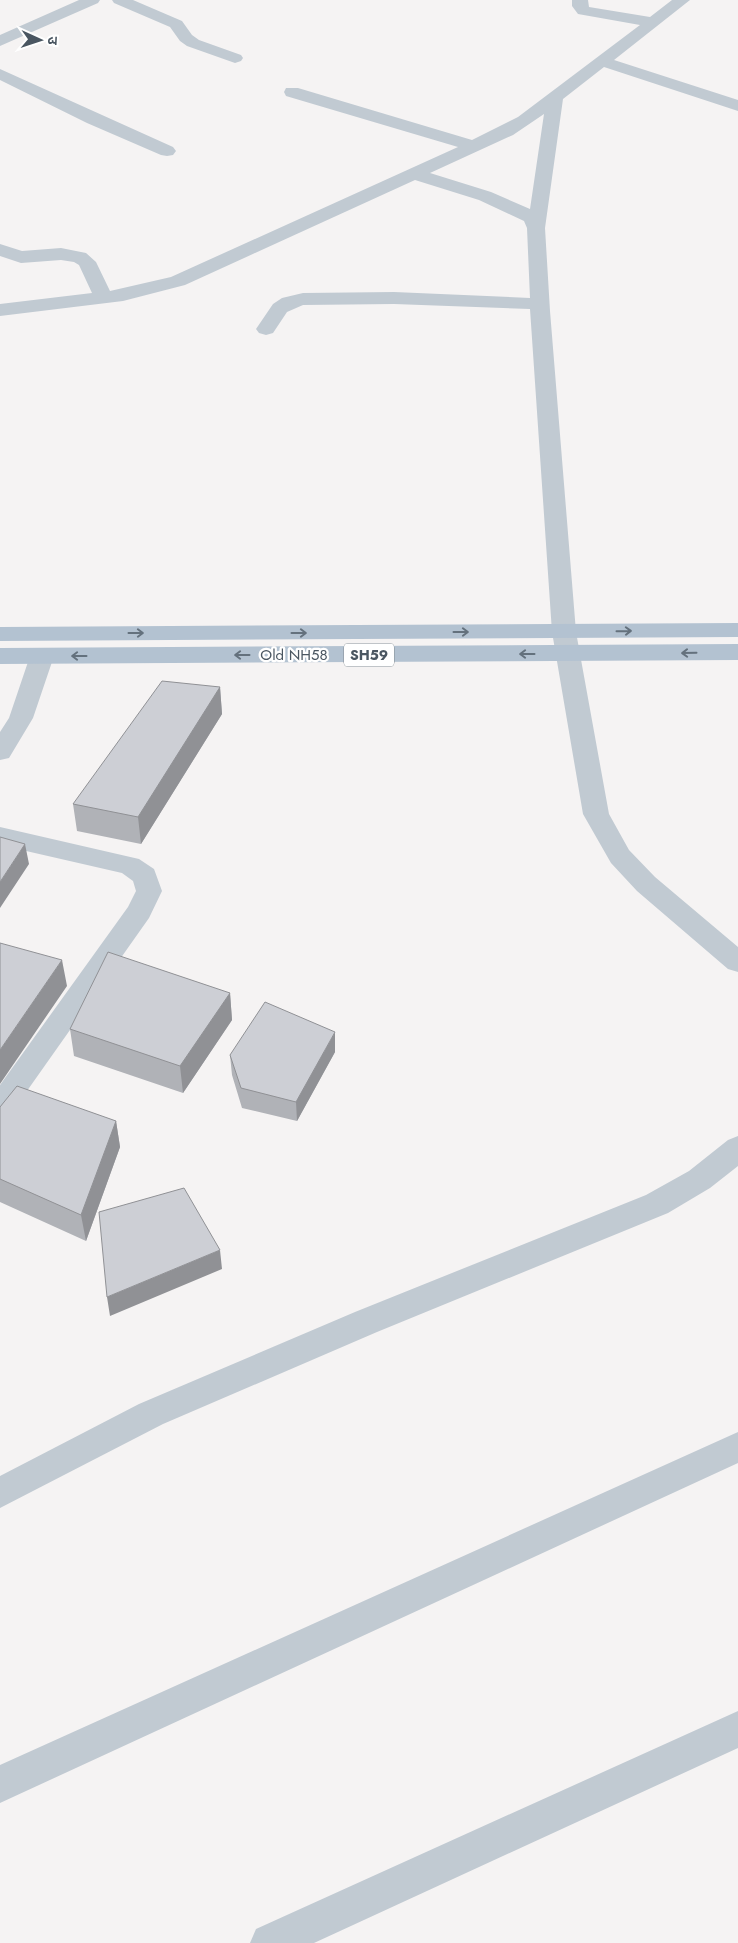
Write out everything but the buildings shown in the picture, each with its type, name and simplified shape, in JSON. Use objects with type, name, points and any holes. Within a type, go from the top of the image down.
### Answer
[{"type":"main road","name":"Old NH58","points":[[0,656],[566,643],[738,630]]},
{"type":"main road","name":"Old NH58","points":[[0,634],[566,643],[738,652]]},
{"type":"street","points":[[0,41],[92,0]]},
{"type":"street","points":[[120,0],[176,24],[193,44],[235,58]]},
{"type":"street","points":[[580,0],[580,6],[584,11],[654,22]]},
{"type":"street","points":[[0,310],[123,295],[178,281],[524,121],[682,0]]},
{"type":"street","points":[[602,61],[738,106]]},
{"type":"street","points":[[0,74],[93,120],[167,151]]},
{"type":"street","points":[[292,92],[473,146]]},
{"type":"street","points":[[555,97],[536,228],[540,304],[566,643],[596,814],[620,856],[646,884],[738,962]]},
{"type":"street","points":[[413,173],[485,196],[521,211],[532,218],[536,228]]},
{"type":"street","points":[[0,250],[21,257],[61,254],[79,257],[87,262],[103,297]]},
{"type":"street","points":[[266,330],[276,311],[290,300],[394,298],[540,304]]},
{"type":"street","points":[[0,752],[21,718],[42,656]]},
{"type":"street","points":[[0,836],[130,866],[145,876],[148,891],[140,910],[0,1107]]},
{"type":"street","points":[[0,1492],[151,1414],[366,1322],[657,1204],[692,1186],[720,1166],[738,1148]]},
{"type":"street","points":[[0,1784],[738,1447]]},
{"type":"street","points":[[270,1943],[738,1729]]}]
